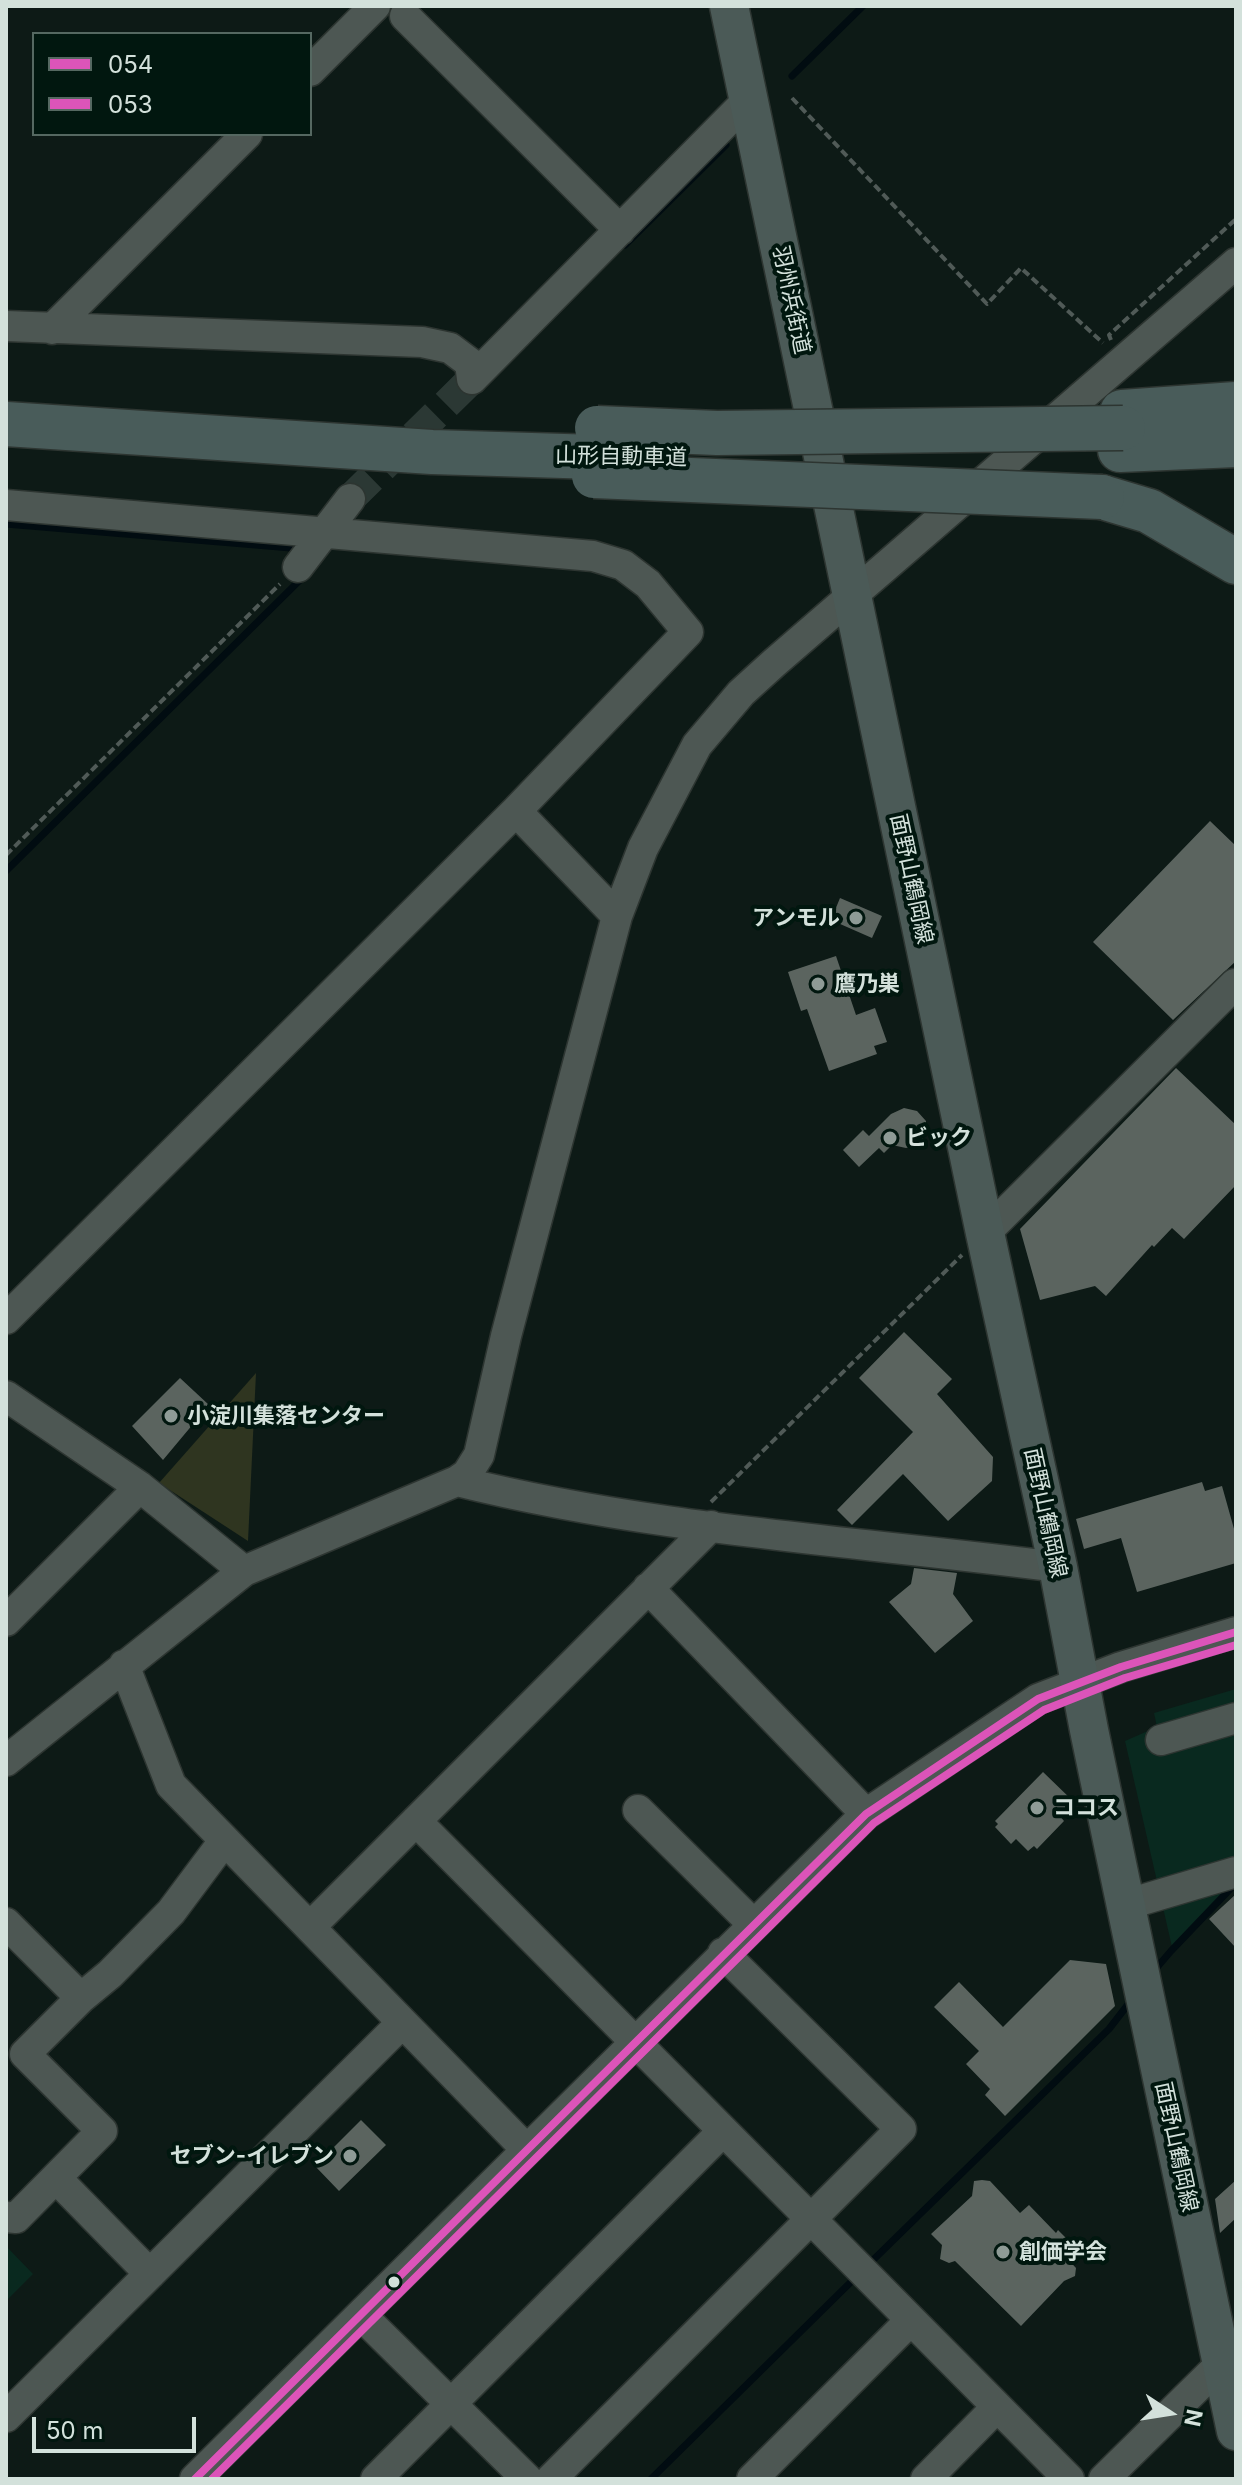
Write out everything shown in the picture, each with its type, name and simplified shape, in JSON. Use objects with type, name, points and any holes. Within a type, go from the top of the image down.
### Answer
[{"type":"highway","name":"山形自動車道","points":[[6,398],[596,454]]},
{"type":"highway","points":[[1122,430],[1236,404]]},
{"type":"highway","points":[[6,424],[432,452],[543,471],[596,454],[1236,424]]},
{"type":"highway","points":[[1122,430],[1236,445]]},
{"type":"highway","points":[[596,454],[1102,497],[1149,511],[1236,562]]},
{"type":"main road","name":"羽州浜街道","points":[[729,6],[853,595]]},
{"type":"main road","name":"面野山鶴岡線","points":[[853,595],[985,1233],[1058,1567],[1125,1905],[1228,2357],[1236,2431]]},
{"type":"street","points":[[312,69],[375,6]]},
{"type":"street","points":[[405,16],[620,230]]},
{"type":"street","points":[[6,326],[422,342],[450,348],[470,363],[472,379],[749,99]]},
{"type":"street","points":[[52,329],[245,136]]},
{"type":"street","points":[[6,1761],[244,1571],[457,1481],[467,1474],[479,1455],[506,1336],[617,916],[643,848],[697,745],[741,693],[1236,263]]},
{"type":"street","points":[[298,567],[350,499]]},
{"type":"street","points":[[6,505],[593,556],[623,565],[648,584],[688,632],[516,811],[6,1319]]},
{"type":"street","points":[[516,811],[617,916]]},
{"type":"street","points":[[985,1233],[1236,984]]},
{"type":"street","points":[[9,1403],[140,1487],[244,1571]]},
{"type":"street","points":[[457,1481],[538,1501],[700,1525],[1058,1567]]},
{"type":"street","points":[[6,1621],[140,1487]]},
{"type":"street","points":[[310,1927],[648,1588],[700,1525]]},
{"type":"street","points":[[648,1588],[866,1814]]},
{"type":"street","points":[[195,2479],[752,1923],[866,1814],[1038,1699],[1079,1682],[1236,1632]]},
{"type":"street","points":[[124,1665],[171,1785],[526,2149]]},
{"type":"street","points":[[1161,1740],[1236,1718]]},
{"type":"street","points":[[638,1810],[752,1923]]},
{"type":"street","points":[[416,1821],[1069,2479]]},
{"type":"street","points":[[6,2217],[16,2218],[102,2131],[25,2054],[171,1912],[224,1841]]},
{"type":"street","points":[[1125,1905],[1236,1872]]},
{"type":"street","points":[[6,1923],[81,1998]]},
{"type":"street","points":[[551,2479],[901,2129],[723,1953]]},
{"type":"street","points":[[6,2417],[402,2023]]},
{"type":"street","points":[[376,2479],[723,2131]]},
{"type":"street","points":[[56,2178],[150,2274]]},
{"type":"street","points":[[361,2315],[527,2479]]},
{"type":"street","points":[[752,2479],[911,2320]]},
{"type":"street","points":[[1104,2479],[1228,2357]]},
{"type":"street","points":[[926,2479],[997,2407]]},
{"type":"path","points":[[792,98],[987,304],[1021,268],[1122,361]]},
{"type":"path","points":[[1122,361],[1109,335],[1236,219]]},
{"type":"path","points":[[6,855],[298,567]]},
{"type":"path","points":[[700,1525],[985,1233]]},
{"type":"shaded area","points":[[256,1373],[248,1541],[159,1483]]},
{"type":"shaded area","points":[[1236,1689],[1236,1888],[1172,1947],[1125,1741],[1157,1727],[1154,1713]]},
{"type":"shaded area","points":[[6,2246],[33,2274],[6,2301]]},
{"type":"building","points":[[1210,821],[1236,846],[1236,961],[1173,1020],[1093,942]]},
{"type":"building","name":"アンモル","points":[[840,898],[882,916],[872,938],[831,920]]},
{"type":"building","points":[[836,956],[856,1015],[875,1008],[887,1042],[874,1046],[877,1054],[829,1071],[807,1009],[801,1011],[788,972]]},
{"type":"building","points":[[1176,1068],[1236,1125],[1236,1185],[1184,1239],[1172,1228],[1154,1247],[1152,1245],[1106,1296],[1095,1286],[1040,1300],[1020,1229]]},
{"type":"building","name":"ビック","points":[[904,1108],[917,1111],[926,1121],[926,1134],[918,1145],[906,1148],[892,1145],[884,1153],[879,1148],[859,1167],[843,1150],[863,1130],[869,1136],[891,1114]]},
{"type":"building","points":[[904,1332],[952,1379],[937,1394],[993,1457],[992,1481],[948,1521],[903,1474],[852,1525],[837,1510],[913,1432],[859,1378]]},
{"type":"building","name":"小淀川集落センター","points":[[180,1378],[209,1405],[163,1460],[132,1426]]},
{"type":"building","points":[[1202,1482],[1205,1491],[1222,1486],[1236,1536],[1236,1563],[1137,1592],[1121,1538],[1084,1549],[1076,1519]]},
{"type":"building","points":[[914,1568],[957,1573],[953,1594],[973,1621],[935,1653],[889,1602],[911,1584]]},
{"type":"building","name":"ココス","points":[[1043,1772],[1073,1801],[1059,1815],[1064,1821],[1037,1849],[1034,1846],[1028,1851],[1016,1839],[1011,1844],[995,1827],[998,1824],[995,1821]]},
{"type":"building","points":[[1236,1894],[1236,1948],[1209,1919]]},
{"type":"building","points":[[1070,1960],[1106,1964],[1115,2006],[1005,2116],[985,2095],[990,2089],[966,2064],[979,2051],[934,2007],[959,1982],[1003,2027]]},
{"type":"building","name":"セブン-イレブン","points":[[361,2120],[386,2145],[339,2191],[315,2166]]},
{"type":"building","points":[[1236,2180],[1236,2218],[1220,2233],[1215,2199]]},
{"type":"building","name":"創価学会","points":[[974,2181],[990,2181],[1020,2213],[1029,2205],[1056,2233],[1058,2230],[1073,2245],[1063,2254],[1076,2268],[1075,2276],[1064,2281],[1021,2326],[955,2261],[949,2263],[940,2259],[942,2245],[931,2234],[972,2196]]},
{"type":"waterway","points":[[792,76],[863,6]]},
{"type":"waterway","points":[[625,245],[726,145]]},
{"type":"waterway","points":[[6,524],[303,549]]},
{"type":"waterway","points":[[6,871],[303,577]]},
{"type":"waterway","points":[[1153,1972],[1234,1885]]},
{"type":"waterway","points":[[869,2264],[1109,2029],[1133,1998]]},
{"type":"waterway","points":[[651,2479],[857,2276]]},
{"type":"tunnel","points":[[350,499],[472,379]]},
{"type":"transit line","name":"054","points":[[195,2479],[866,1814],[1038,1699],[1121,1667],[1236,1632]]},
{"type":"transit line","name":"053","points":[[212,2479],[874,1823],[1044,1710],[1125,1678],[1236,1645]]},
{"type":"place","name":"アンモル","points":[[856,918]]},
{"type":"place","name":"鷹乃巣","points":[[818,984]]},
{"type":"place","name":"ビック","points":[[890,1138]]},
{"type":"place","name":"小淀川集落センター","points":[[171,1416]]},
{"type":"place","name":"ココス","points":[[1037,1808]]},
{"type":"place","name":"セブン-イレブン","points":[[350,2156]]},
{"type":"place","name":"創価学会","points":[[1003,2252]]}]
